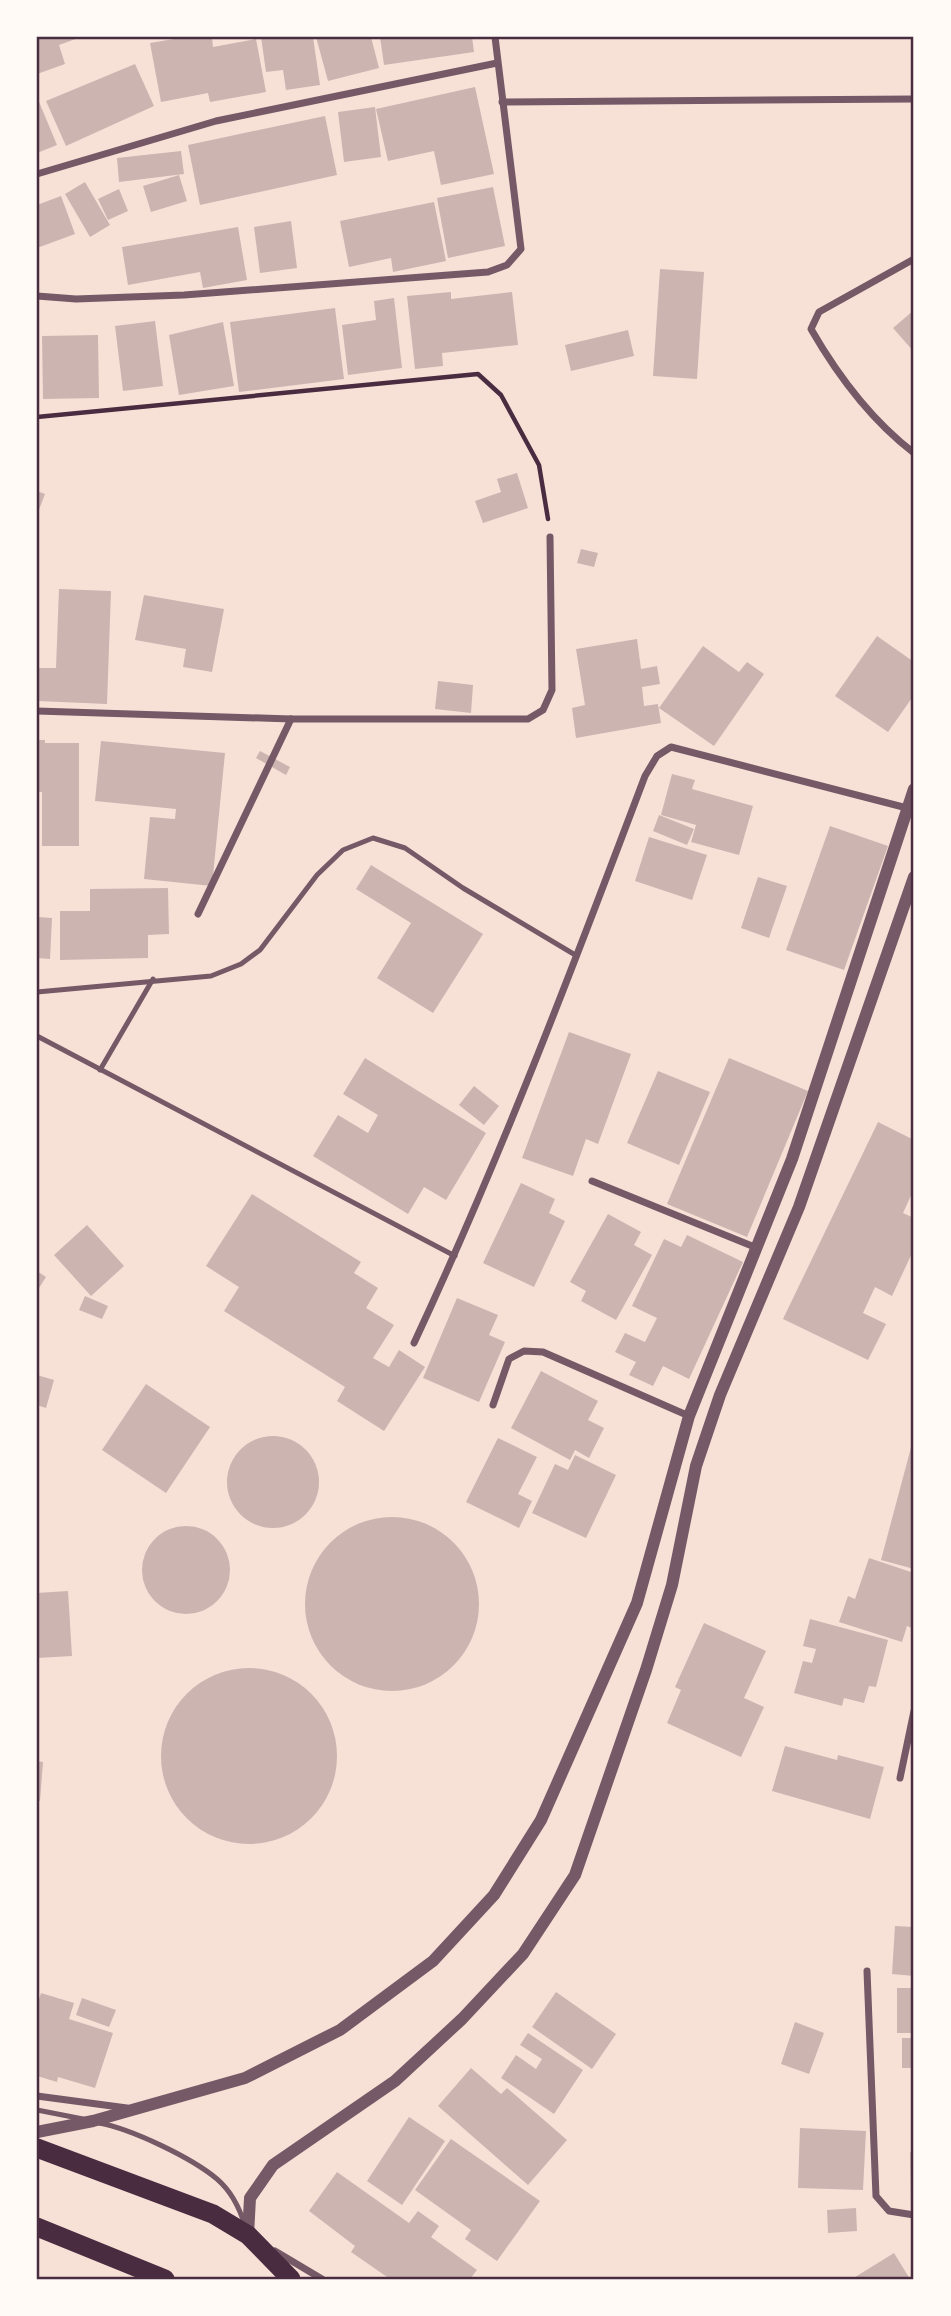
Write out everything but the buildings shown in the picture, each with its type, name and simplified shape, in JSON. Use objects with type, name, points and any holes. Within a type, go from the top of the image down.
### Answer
[{"type":"highway","points":[[37,2148],[213,2214],[248,2235],[290,2279]]},
{"type":"highway","points":[[37,2227],[165,2279]]},
{"type":"street","points":[[37,296],[75,299],[184,295],[488,272],[507,265],[521,249],[495,37]]},
{"type":"street","points":[[37,174],[216,121],[497,63]]},
{"type":"street","points":[[502,103],[914,99]]},
{"type":"street","points":[[914,258],[820,312],[811,329],[829,361],[884,430],[914,453]]},
{"type":"street","points":[[37,711],[291,719],[528,719],[543,710],[552,690],[550,537]]},
{"type":"street","points":[[198,914],[291,719]]},
{"type":"street","points":[[414,1343],[455,1256],[577,956],[645,776],[657,756],[671,747],[907,808]]},
{"type":"street","points":[[37,2132],[93,2122],[245,2078],[340,2030],[433,1962],[494,1895],[541,1820],[637,1603],[689,1416],[792,1159],[914,789]]},
{"type":"street","points":[[322,2279],[248,2235],[250,2198],[273,2165],[395,2081],[462,2019],[523,1954],[575,1875],[646,1670],[672,1585],[696,1466],[720,1395],[799,1206],[914,877]]},
{"type":"street","points":[[592,1181],[758,1248]]},
{"type":"street","points":[[493,1405],[509,1359],[524,1350],[544,1352],[689,1416]]},
{"type":"street","points":[[900,1778],[914,1711]]},
{"type":"street","points":[[867,1971],[876,2196],[890,2211],[914,2215]]},
{"type":"street","points":[[37,2096],[138,2109]]},
{"type":"lane","points":[[37,992],[153,979],[211,976],[241,964],[260,950],[317,875],[343,850],[373,838],[405,848],[463,888],[577,956]]},
{"type":"lane","points":[[100,1069],[153,979]]},
{"type":"lane","points":[[37,1036],[455,1256]]},
{"type":"lane","points":[[37,2110],[117,2126],[154,2143],[218,2179],[239,2206],[248,2235]]},
{"type":"path","points":[[37,417],[478,374],[501,395],[539,465],[550,537]]}]
